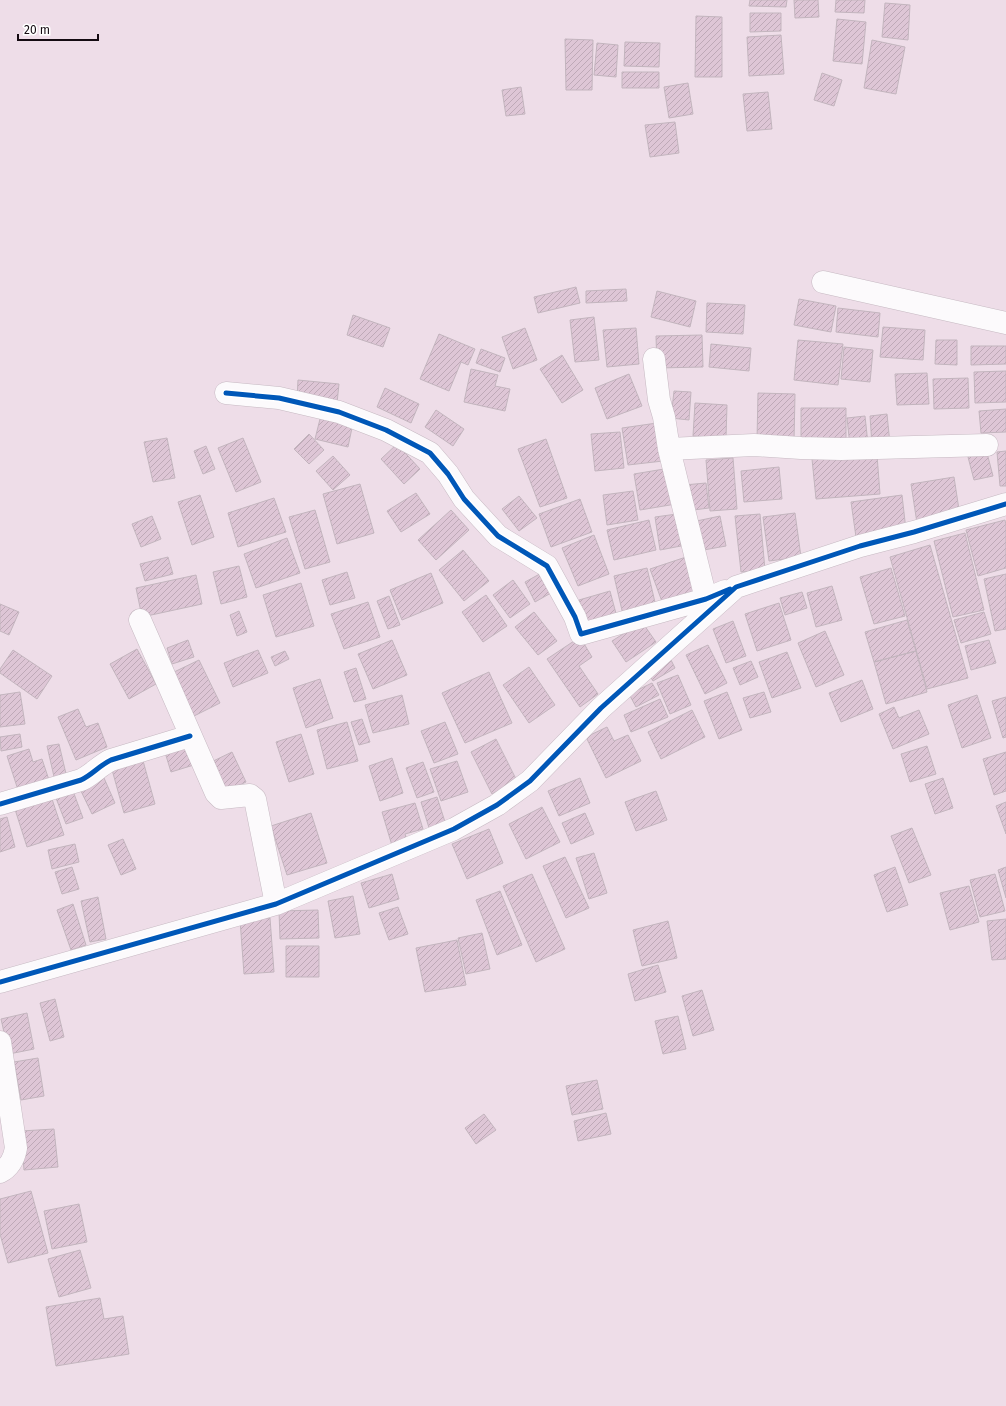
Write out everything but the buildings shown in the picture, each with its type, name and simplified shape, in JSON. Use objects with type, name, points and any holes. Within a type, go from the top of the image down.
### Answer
[{"type":"street","points":[[823,282],[1006,323]]},
{"type":"street","points":[[654,359],[659,400],[664,417],[669,449],[706,598]]},
{"type":"street","points":[[226,393],[279,398],[308,406],[339,412],[386,430],[430,453],[448,474],[464,499],[498,536],[547,566],[575,617],[582,634],[706,598],[860,546],[914,532],[1006,504]]},
{"type":"street","points":[[669,449],[754,445],[841,449],[987,445]]},
{"type":"street","points":[[0,982],[276,904],[454,829],[497,805],[530,781],[601,708],[736,587]]},
{"type":"street","points":[[140,620],[216,793],[221,798],[250,795],[255,799],[276,904]]},
{"type":"street","points":[[0,804],[80,780],[92,774],[106,762],[111,760],[190,736]]},
{"type":"street","points":[[0,1042],[16,1148],[14,1159],[6,1170],[0,1172]]},
{"type":"cycle path","points":[[226,393],[279,398],[339,412],[386,430],[430,453],[448,474],[464,499],[498,536],[547,566],[575,617],[581,634],[706,599],[730,589]]},
{"type":"cycle path","points":[[0,982],[276,904],[454,829],[497,805],[530,781],[601,708],[736,587],[860,546],[914,532],[1006,504]]},
{"type":"cycle path","points":[[0,804],[81,780],[111,760],[190,736]]}]
